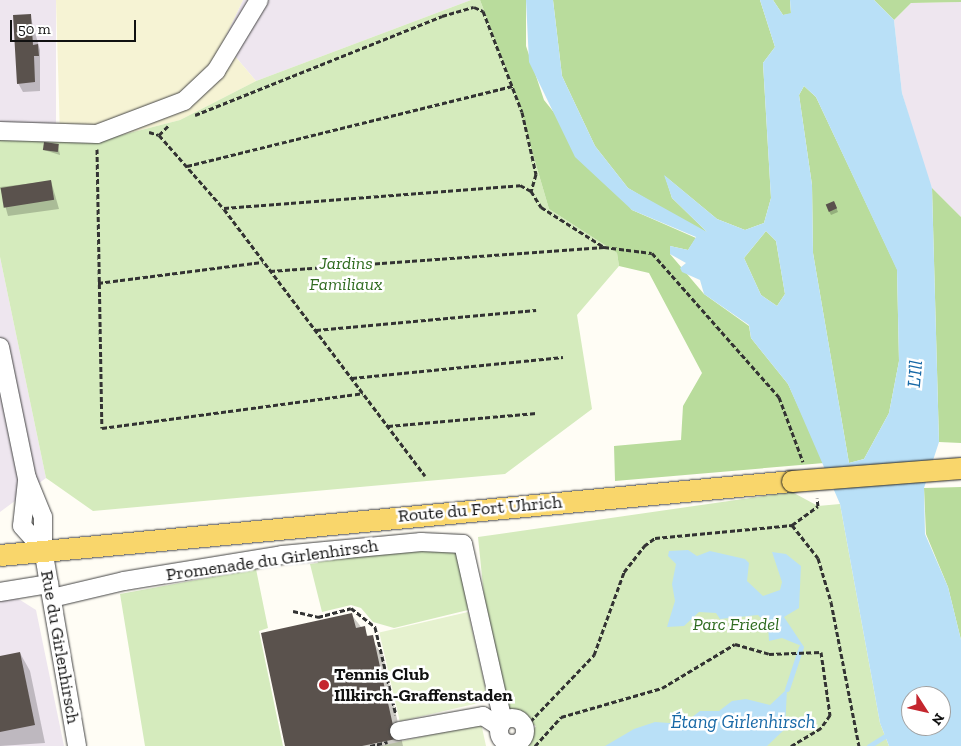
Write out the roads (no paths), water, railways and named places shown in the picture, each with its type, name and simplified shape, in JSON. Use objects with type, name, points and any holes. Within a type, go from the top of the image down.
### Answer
[{"type":"main road","name":"Route du Fort Uhrich","points":[[0,554],[43,548],[798,474],[961,468]]},
{"type":"street","points":[[0,131],[97,134],[130,125],[184,101],[216,71],[259,0]]},
{"type":"street","points":[[0,347],[27,478],[22,526],[43,548]]},
{"type":"street","name":"Promenade du Girlenhirsch","points":[[50,591],[124,581],[282,554],[421,542],[463,544],[501,724],[501,738],[510,745],[524,738],[525,727],[518,719],[501,724]]},
{"type":"street","name":"Rue du Girlenhirsch","points":[[43,548],[77,746]]},
{"type":"street","points":[[0,592],[50,591]]},
{"type":"street","points":[[399,731],[483,716],[501,724]]},
{"type":"water","name":"L'Ill","points":[[526,0],[553,0],[562,76],[595,146],[628,188],[707,232],[672,198],[664,175],[717,219],[745,230],[764,223],[771,198],[763,63],[775,47],[760,0],[773,0],[783,15],[791,13],[790,0],[874,0],[894,20],[902,93],[932,188],[939,442],[924,488],[925,534],[948,587],[961,640],[961,746],[889,746],[880,723],[840,504],[788,384],[751,338],[749,325],[704,294],[700,280],[682,272],[680,268],[686,263],[670,254],[670,246],[688,250],[696,237],[632,210],[575,157],[529,62]],"holes":[[[804,86],[816,97],[897,270],[899,361],[889,413],[864,459],[849,463],[813,253],[812,185],[799,95]],[[766,231],[776,241],[785,294],[777,306],[761,295],[744,258]]]},
{"type":"water","points":[[688,550],[697,556],[710,551],[745,559],[749,563],[747,581],[763,596],[780,590],[782,582],[772,552],[786,554],[801,566],[799,608],[784,617],[804,647],[782,638],[769,641],[768,625],[758,615],[720,619],[716,613],[699,612],[684,626],[667,627],[675,601],[672,584],[676,564],[668,556],[669,551]]},
{"type":"water","name":"Étang Girlenhirsch","points":[[787,689],[785,729],[767,746],[605,746],[634,729],[655,722],[683,724],[700,711],[719,711],[732,701],[746,699],[770,705]]},
{"type":"waterway","points":[[787,689],[801,647]]},
{"type":"waterway","points":[[869,746],[890,733]]},
{"type":"place","name":"Tennis Club Illkirch-Graffenstaden","points":[[324,685]]},
{"type":"park label","name":"Jardins Familiaux","points":[[346,274]]},
{"type":"park label","name":"Parc Friedel","points":[[736,624]]}]
